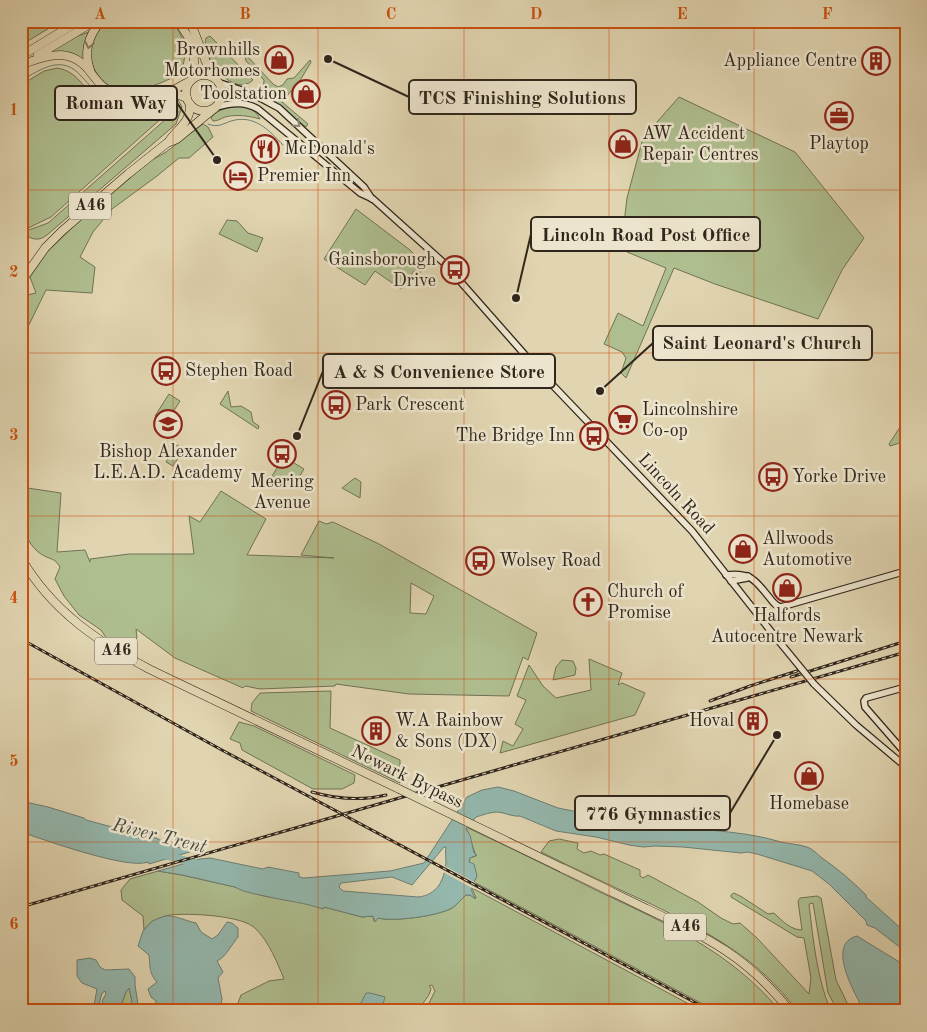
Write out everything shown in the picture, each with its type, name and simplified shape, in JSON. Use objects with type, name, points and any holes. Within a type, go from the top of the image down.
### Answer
[{"type":"highway","points":[[21,56],[79,21]]},
{"type":"highway","points":[[21,65],[94,21]]},
{"type":"highway","points":[[91,72],[87,57],[87,46],[94,30],[101,21]]},
{"type":"highway","points":[[177,21],[187,34],[194,53],[194,68],[186,89],[188,101]]},
{"type":"highway","points":[[21,65],[48,55],[59,54],[78,60],[91,72],[101,86],[114,93],[132,95],[168,93],[188,101],[200,111],[208,111],[215,107],[222,97],[222,90],[208,67],[190,21]]},
{"type":"highway","points":[[168,93],[203,74],[217,80]]},
{"type":"highway","name":"A46","points":[[21,282],[35,261],[62,231],[167,143],[186,123],[190,114],[188,101]]},
{"type":"highway","name":"A46","points":[[167,143],[177,139],[215,107]]},
{"type":"highway","name":"Newark Bypass","points":[[21,558],[37,582],[56,603],[77,624],[96,639],[149,669],[682,925],[728,951],[744,963],[770,987],[790,1011]]},
{"type":"main road","name":"Lincoln Road","points":[[217,80],[251,93],[279,108],[364,187],[372,200]]},
{"type":"main road","name":"Lincoln Road","points":[[215,107],[243,103],[257,108],[360,193],[372,200],[444,263],[541,373],[692,531],[814,684],[856,725],[906,766]]},
{"type":"main road","points":[[726,575],[741,574],[748,576],[754,580],[775,605],[781,607],[906,571]]},
{"type":"main road","points":[[731,581],[747,578],[748,576]]},
{"type":"main road","points":[[906,687],[866,698],[864,701],[865,707],[906,754]]},
{"type":"green space","points":[[21,21],[61,21],[21,45]]},
{"type":"green space","points":[[106,21],[172,21],[183,40],[185,51],[181,73],[166,81],[140,89],[122,90],[108,86],[102,81],[94,68],[90,54],[93,37]]},
{"type":"green space","points":[[89,32],[86,64],[61,52],[50,52],[72,38]]},
{"type":"green space","points":[[210,36],[253,80],[245,84],[236,84],[220,73],[208,55],[205,46],[206,38]]},
{"type":"green space","points":[[249,47],[252,49],[247,56],[278,87],[283,85],[287,79],[294,78],[310,60],[311,62],[301,79],[282,102],[308,124],[306,127],[263,94],[264,80],[246,61],[244,52]]},
{"type":"green space","points":[[57,68],[70,73],[105,105],[128,110],[159,113],[164,116],[51,217],[24,230],[21,229],[21,85],[44,71]]},
{"type":"green space","points":[[168,97],[178,100],[182,107],[176,124],[47,235],[36,239],[25,235],[26,231],[48,223],[166,119],[167,115],[162,112],[151,111],[153,106]]},
{"type":"green space","points":[[679,97],[795,152],[864,238],[842,270],[818,319],[674,268],[626,378],[621,373],[626,358],[622,352],[604,344],[618,313],[643,326],[666,268],[627,252],[623,232],[627,198],[643,138]]},
{"type":"green space","points":[[240,106],[252,110],[260,119],[247,116],[229,116],[213,121],[211,118],[220,111]]},
{"type":"green space","points":[[203,124],[208,127],[213,137],[189,158],[179,158],[112,209],[93,232],[80,257],[95,267],[92,293],[46,290],[21,341],[21,306],[27,295],[36,293],[30,277],[48,251],[76,224],[150,161],[166,152]]},
{"type":"green space","points":[[356,209],[410,250],[425,265],[419,274],[414,271],[401,289],[375,271],[365,285],[324,259]]},
{"type":"green space","points":[[227,220],[237,221],[248,233],[263,238],[257,252],[219,234]]},
{"type":"green space","points":[[228,391],[231,407],[241,406],[251,412],[253,422],[259,426],[258,429],[220,404]]},
{"type":"green space","points":[[169,394],[180,401],[166,423],[155,416]]},
{"type":"green space","points":[[906,418],[906,441],[890,446],[889,444]]},
{"type":"green space","points":[[177,445],[184,449],[173,466],[166,462]]},
{"type":"green space","points":[[284,457],[304,469],[292,489],[272,476]]},
{"type":"green space","points":[[355,478],[361,482],[360,498],[342,488]]},
{"type":"green space","points":[[21,487],[61,493],[57,552],[85,550],[90,562],[90,559],[129,554],[194,554],[189,516],[200,522],[221,491],[266,519],[247,555],[334,558],[301,555],[319,521],[326,524],[333,522],[379,544],[537,633],[528,660],[523,657],[509,696],[409,694],[336,684],[335,686],[260,689],[245,686],[243,688],[175,658],[136,629],[137,638],[127,650],[107,639],[101,630],[79,615],[64,596],[55,579],[60,567],[54,560],[41,554],[34,548],[25,532]],"holes":[[[411,583],[434,596],[426,614],[410,613]]]},
{"type":"green space","points":[[589,659],[622,673],[618,685],[622,683],[645,693],[635,715],[500,753],[503,741],[513,746],[523,729],[515,724],[526,700],[517,696],[529,665],[543,686],[556,698],[591,690]]},
{"type":"green space","points":[[562,660],[573,661],[576,668],[575,675],[553,680],[556,667]]},
{"type":"green space","points":[[331,691],[330,728],[400,760],[400,783],[251,711],[252,703],[260,693]]},
{"type":"green space","points":[[239,722],[254,726],[355,775],[354,783],[342,789],[313,789],[242,750],[240,743],[230,739]]},
{"type":"green space","points":[[466,827],[650,916],[697,941],[740,972],[761,990],[780,1011],[716,1011],[474,882],[476,872],[469,863],[470,858],[476,856]]},
{"type":"green space","points":[[559,839],[578,843],[577,849],[584,853],[591,851],[600,855],[604,854],[640,870],[640,876],[643,878],[648,875],[698,902],[721,918],[733,924],[740,923],[757,938],[809,994],[811,978],[804,938],[797,937],[731,897],[731,895],[734,893],[742,897],[768,914],[774,913],[790,927],[798,930],[802,930],[798,901],[800,898],[817,896],[821,898],[836,980],[851,1011],[838,1011],[828,993],[813,903],[809,904],[816,959],[822,986],[831,1011],[797,1011],[766,976],[749,961],[712,936],[651,904],[541,852],[549,841]]},
{"type":"green space","points":[[158,871],[235,887],[264,896],[310,904],[323,909],[324,907],[362,917],[373,916],[374,921],[378,918],[404,919],[445,911],[454,907],[466,895],[476,898],[472,888],[702,1011],[463,1011],[429,1003],[435,991],[432,985],[429,986],[431,988],[428,997],[419,1011],[235,1011],[241,995],[269,981],[284,979],[269,946],[261,934],[249,924],[215,916],[170,915],[156,920],[144,930],[143,916],[122,900],[121,890],[130,879]]},
{"type":"green space","points":[[129,988],[132,1001],[130,1010],[119,1011],[126,992]]},
{"type":"water","points":[[498,787],[514,791],[558,808],[583,813],[594,818],[652,822],[744,834],[807,847],[834,866],[906,933],[906,952],[875,928],[867,925],[866,921],[829,884],[812,871],[748,852],[629,845],[596,837],[556,831],[520,816],[499,812],[476,817],[466,829],[470,835],[474,853],[477,855],[470,858],[469,862],[474,864],[477,876],[471,889],[475,899],[470,895],[466,895],[452,908],[427,916],[405,919],[378,918],[375,922],[373,916],[362,917],[324,907],[323,909],[243,891],[235,887],[158,871],[210,858],[263,869],[268,867],[299,873],[299,877],[304,878],[390,871],[424,863],[467,797],[482,790]],"holes":[[[446,847],[446,863],[441,881],[435,890],[425,896],[343,891],[339,887],[341,883],[392,877],[412,885]]]},
{"type":"water","points":[[21,801],[48,807],[115,829],[127,830],[156,838],[173,846],[193,851],[149,864],[148,862],[123,862],[86,853],[21,832]]},
{"type":"water","points":[[165,916],[177,917],[196,923],[201,932],[212,939],[218,935],[227,922],[232,923],[238,928],[238,937],[226,954],[217,961],[223,972],[218,978],[222,999],[220,1011],[155,1011],[156,1001],[151,997],[148,989],[157,982],[151,973],[149,955],[138,946],[143,931],[152,921]]},
{"type":"water","points":[[857,936],[906,966],[906,1011],[864,1011],[850,982],[843,959],[843,949],[848,941]]},
{"type":"water","points":[[90,958],[96,960],[100,967],[105,970],[129,969],[135,977],[139,1011],[129,1011],[132,1001],[129,988],[119,1011],[105,1011],[102,1001],[106,994],[105,991],[102,993],[99,1011],[93,1011],[97,989],[82,983],[77,976],[77,960]]},
{"type":"water","points":[[366,993],[385,997],[381,1011],[357,1011]]},
{"type":"pier","points":[[443,865],[476,883],[474,889],[441,871]]},
{"type":"waterway","points":[[21,81],[45,68],[60,65],[67,66],[75,70],[98,94],[113,102],[122,105],[179,112]]},
{"type":"waterway","points":[[208,124],[217,126],[239,119],[247,120],[266,129],[283,145]]},
{"type":"waterway","name":"River Trent","points":[[164,855],[199,864]]},
{"type":"railway","points":[[21,639],[220,749],[711,1011]]},
{"type":"railway","points":[[791,677],[906,641]]},
{"type":"railway","points":[[21,907],[906,652]]},
{"type":"railway","points":[[710,701],[797,671]]},
{"type":"railway","points":[[312,792],[349,798],[386,795]]},
{"type":"place","name":"TCS Finishing Solutions","points":[[328,59]]},
{"type":"place","name":"Brownhills Motorhomes","points":[[279,60]]},
{"type":"place","name":"Appliance Centre","points":[[876,61]]},
{"type":"place","name":"Toolstation","points":[[306,94]]},
{"type":"place","name":"Playtop","points":[[839,116]]},
{"type":"place","name":"AW Accident Repair Centres","points":[[623,144]]},
{"type":"place","name":"McDonald's","points":[[265,149]]},
{"type":"place","name":"Roman Way","points":[[217,160]]},
{"type":"place","name":"Premier Inn","points":[[238,176]]},
{"type":"place","name":"Gainsborough Drive","points":[[455,270]]},
{"type":"place","name":"Lincoln Road Post Office","points":[[516,298]]},
{"type":"place","name":"Stephen Road","points":[[166,371]]},
{"type":"place","name":"Saint Leonard's Church","points":[[600,391]]},
{"type":"place","name":"Park Crescent","points":[[336,405]]},
{"type":"place","name":"Lincolnshire Co-op","points":[[623,420]]},
{"type":"place","name":"Bishop Alexander L.E.A.D. Academy","points":[[168,424]]},
{"type":"place","name":"A & S Convenience Store","points":[[297,436]]},
{"type":"place","name":"The Bridge Inn","points":[[594,436]]},
{"type":"place","name":"Meering Avenue","points":[[282,454]]},
{"type":"place","name":"Yorke Drive","points":[[773,477]]},
{"type":"place","name":"Allwoods Automotive","points":[[743,549]]},
{"type":"place","name":"Wolsey Road","points":[[480,561]]},
{"type":"place","name":"Halfords Autocentre Newark","points":[[787,588]]},
{"type":"place","name":"Church of Promise","points":[[588,602]]},
{"type":"place","name":"Hoval","points":[[753,721]]},
{"type":"place","name":"W.A Rainbow & Sons (DX)","points":[[376,731]]},
{"type":"place","name":"776 Gymnastics","points":[[777,735]]},
{"type":"place","name":"Homebase","points":[[809,776]]}]
